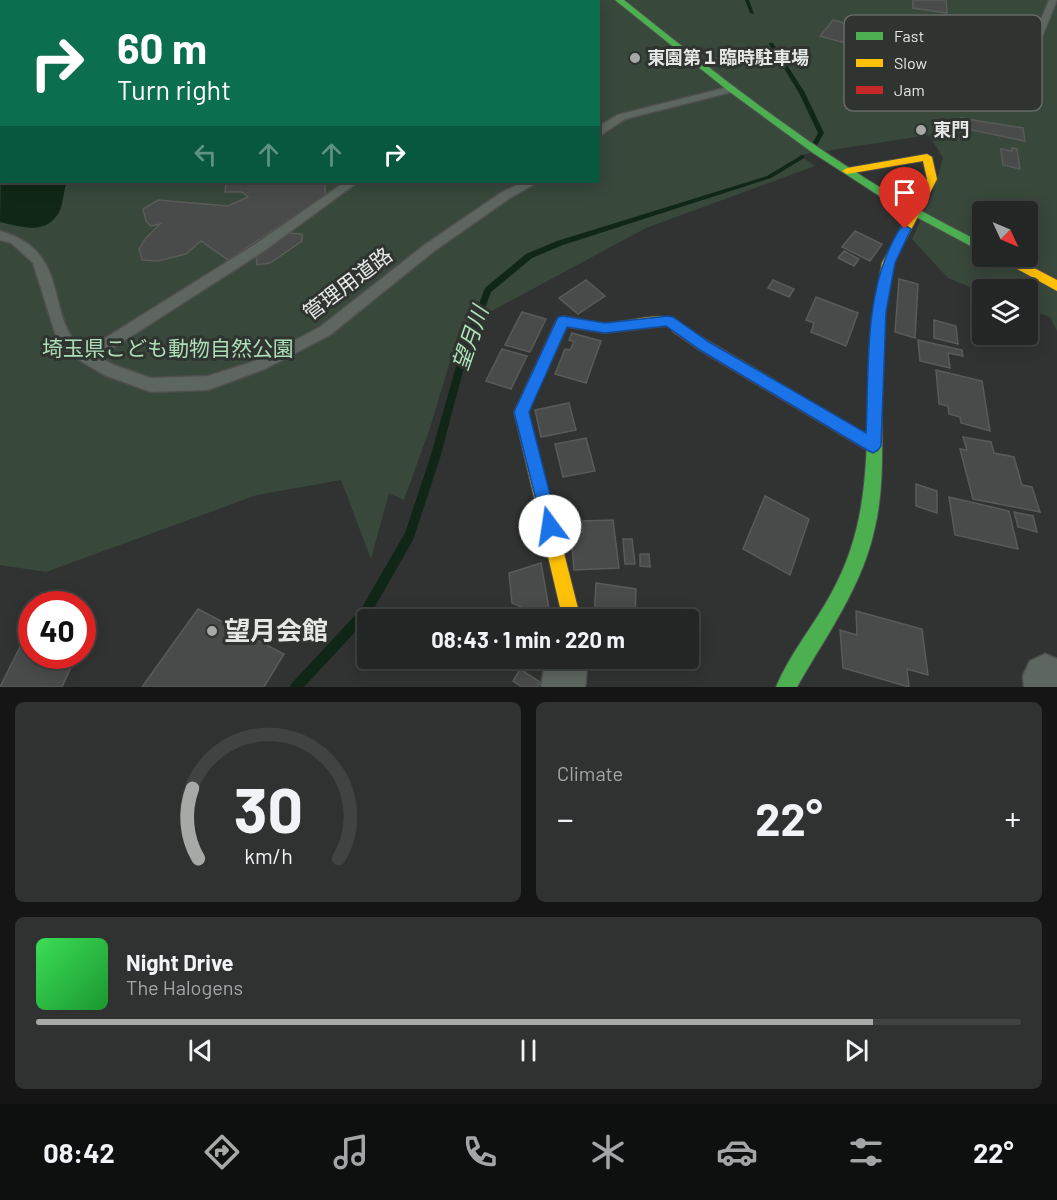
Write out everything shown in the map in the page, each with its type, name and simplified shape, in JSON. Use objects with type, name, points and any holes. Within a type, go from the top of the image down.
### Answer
[{"type":"street","points":[[619,0],[702,66],[848,171],[914,212],[972,243]]},
{"type":"street","points":[[786,687],[848,578],[862,546],[872,503],[879,312],[888,263],[932,179],[927,157],[848,171]]},
{"type":"street","points":[[1021,267],[1057,286]]},
{"type":"street","points":[[569,609],[521,412],[563,321],[605,328],[668,321],[704,346],[873,446]]},
{"type":"street","points":[[563,687],[565,669]]},
{"type":"street","points":[[1046,687],[1044,676],[1057,681]]},
{"type":"lane","points":[[1042,27],[1053,0]]},
{"type":"lane","points":[[702,66],[723,60]]},
{"type":"lane","points":[[600,132],[608,124],[621,117],[732,88]]},
{"type":"lane","points":[[87,357],[259,248],[351,183]]},
{"type":"lane","name":"管理用道路","points":[[0,235],[16,240],[39,261],[62,333],[74,350],[109,370],[150,385],[208,383],[260,365],[326,331],[428,249],[506,195],[530,183]]},
{"type":"green space","name":"埼玉県こども動物自然公園","points":[[600,0],[1057,0],[1057,331],[1050,317],[1038,313],[1038,279],[972,279],[972,288],[948,278],[912,239],[933,193],[943,158],[929,135],[799,155],[815,166],[646,228],[460,328],[430,428],[404,500],[389,493],[371,559],[341,480],[257,495],[46,572],[0,565],[0,183],[600,183]]},
{"type":"shaded area","points":[[1,183],[67,183],[60,210],[49,224],[34,228],[0,222]]},
{"type":"building","points":[[913,0],[946,0],[947,13],[913,8]]},
{"type":"building","points":[[833,20],[844,23],[844,43],[820,36]]},
{"type":"building","points":[[961,118],[1023,128],[1025,141],[961,128]]},
{"type":"building","points":[[1012,148],[1017,149],[1020,169],[1003,165],[1001,149],[1012,151]]},
{"type":"building","points":[[226,183],[325,184],[325,196],[228,260],[201,241],[186,254],[158,261],[142,260],[139,249],[145,239],[160,224],[151,226],[146,221],[143,209],[158,200],[228,206],[248,197],[242,192],[225,192]]},
{"type":"building","points":[[855,231],[882,244],[870,261],[842,247]]},
{"type":"building","points":[[290,233],[302,234],[302,241],[270,263],[257,265],[256,255]]},
{"type":"building","points":[[844,251],[859,259],[854,266],[838,258]]},
{"type":"building","points":[[899,279],[918,284],[915,338],[895,332]]},
{"type":"building","points":[[586,280],[605,296],[578,314],[559,298]]},
{"type":"building","points":[[773,280],[794,289],[789,297],[768,288]]},
{"type":"building","points":[[816,297],[858,313],[846,346],[811,332],[814,323],[806,320]]},
{"type":"building","points":[[522,312],[546,319],[530,352],[505,345]]},
{"type":"building","points":[[934,320],[956,326],[958,344],[934,338]]},
{"type":"building","points":[[572,333],[601,341],[586,383],[555,374],[565,349],[570,350],[574,342],[569,340]]},
{"type":"building","points":[[918,340],[962,350],[963,356],[948,353],[950,368],[920,361]]},
{"type":"building","points":[[502,349],[527,356],[511,389],[486,381]]},
{"type":"building","points":[[936,370],[982,381],[990,431],[961,423],[960,417],[949,414],[948,406],[939,404]]},
{"type":"building","points":[[569,403],[576,430],[541,437],[535,410]]},
{"type":"building","points":[[963,437],[991,442],[994,453],[1014,457],[1022,485],[1032,487],[1040,512],[973,499],[960,449],[967,450]]},
{"type":"building","points":[[586,438],[595,471],[563,477],[555,444]]},
{"type":"building","points":[[916,484],[937,491],[937,513],[916,506]]},
{"type":"building","points":[[765,496],[809,519],[790,575],[743,549]]},
{"type":"building","points":[[949,497],[1009,511],[1018,549],[955,535]]},
{"type":"building","points":[[1014,512],[1033,516],[1037,532],[1018,527]]},
{"type":"building","points":[[613,520],[619,568],[574,570],[571,533],[583,532],[582,521]]},
{"type":"building","points":[[623,539],[632,539],[635,564],[625,564]]},
{"type":"building","points":[[640,554],[649,554],[650,567],[640,566]]},
{"type":"building","points":[[541,563],[549,609],[526,609],[512,603],[509,573]]},
{"type":"building","points":[[596,583],[636,589],[635,609],[595,609]]},
{"type":"building","name":"望月会館","points":[[198,609],[284,654],[264,687],[142,687]]},
{"type":"building","points":[[856,611],[922,629],[928,675],[907,669],[909,687],[843,668],[840,630],[857,635]]},
{"type":"building","points":[[18,651],[18,669],[70,669],[62,687],[0,687]]},
{"type":"building","points":[[520,669],[540,682],[538,687],[522,687],[513,681]]},
{"type":"waterway","name":"望月川","points":[[747,0],[752,13]]},
{"type":"waterway","name":"望月川","points":[[771,44],[802,93],[821,133],[815,144]]},
{"type":"waterway","name":"望月川","points":[[296,687],[365,613],[409,536],[435,458],[463,356],[488,290],[529,256],[560,243],[769,177],[802,157]]},
{"type":"traffic: fast","points":[[619,0],[788,131],[846,171],[879,192],[972,243]]},
{"type":"traffic: fast","points":[[786,687],[838,599],[862,545],[872,495],[875,409]]},
{"type":"traffic: slow","points":[[847,171],[927,157],[932,179],[888,263],[879,312],[875,409]]},
{"type":"traffic: slow","points":[[1021,267],[1057,286]]},
{"type":"traffic: slow","points":[[569,609],[521,412],[563,321],[605,328],[668,321],[678,328]]},
{"type":"traffic: jam","points":[[678,328],[704,346],[873,446]]},
{"type":"place","name":"東園第１臨時駐車場","points":[[635,58]]},
{"type":"place","name":"東門","points":[[921,130]]},
{"type":"place","name":"望月会館","points":[[212,631]]},
{"type":"route","points":[[550,526],[521,412],[563,321],[605,328],[668,321],[704,346],[873,446],[879,312],[888,263],[905,229]]}]
